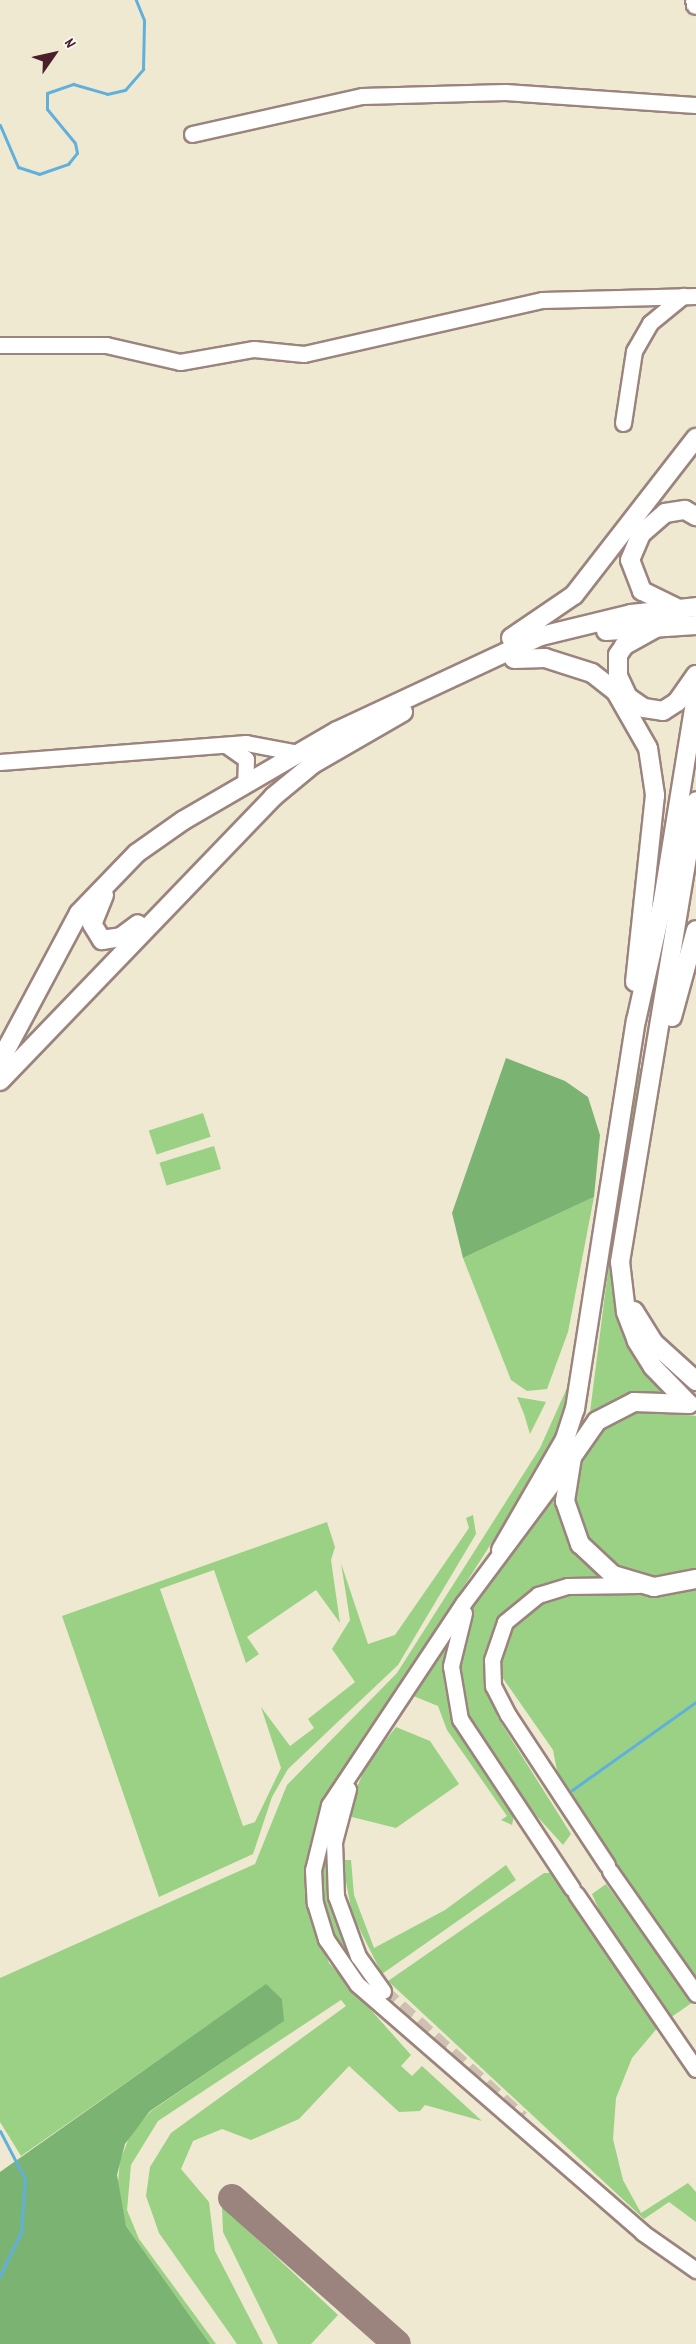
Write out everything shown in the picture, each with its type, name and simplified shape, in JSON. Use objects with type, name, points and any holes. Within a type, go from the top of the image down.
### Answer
[{"type":"main road","points":[[695,0],[696,5]]},
{"type":"main road","points":[[424,688],[566,602],[696,438]]},
{"type":"main road","points":[[677,608],[642,591],[630,560],[641,534],[664,513],[684,510],[696,516]]},
{"type":"main road","points":[[0,1061],[68,931],[124,866],[246,783],[424,688],[541,636],[677,608],[696,607]]},
{"type":"main road","points":[[662,625],[624,646],[616,667],[621,687],[645,708],[663,711],[684,694],[696,675]]},
{"type":"main road","points":[[0,1082],[257,812],[313,764],[360,734],[514,659],[600,632],[662,625],[696,625]]},
{"type":"main road","points":[[514,659],[545,658],[592,673],[616,692],[648,748],[655,795],[635,980],[636,1021]]},
{"type":"main road","points":[[696,697],[663,900],[636,1021],[584,1368],[575,1449],[565,1494],[573,1530],[600,1566],[641,1585],[667,1587],[696,1580]]},
{"type":"main road","points":[[693,1406],[653,1367],[637,1341],[620,1282],[696,801]]},
{"type":"main road","points":[[124,866],[96,909],[92,924],[102,940],[121,937],[175,898]]},
{"type":"main road","points":[[644,1129],[696,930]]},
{"type":"main road","points":[[620,1282],[654,1343],[696,1381]]},
{"type":"main road","points":[[501,1550],[565,1439],[584,1368]]},
{"type":"main road","points":[[575,1449],[621,1406],[655,1399],[693,1406]]},
{"type":"street","points":[[192,134],[362,96],[506,92],[696,105]]},
{"type":"street","points":[[0,345],[105,345],[180,362],[254,349],[304,354],[542,300],[690,296]]},
{"type":"street","points":[[623,423],[634,351],[650,323],[690,296]]},
{"type":"street","points":[[0,762],[256,744],[299,753]]},
{"type":"street","points":[[226,745],[246,759],[246,783]]},
{"type":"street","points":[[575,1449],[478,1583],[351,1777],[329,1805],[319,1835],[315,1903],[337,1958],[643,2234],[696,2270]]},
{"type":"street","points":[[478,1583],[453,1649],[457,1708],[473,1743],[696,2069]]},
{"type":"street","points":[[641,1585],[568,1586],[538,1595],[505,1622],[492,1660],[493,1686],[504,1708],[609,1868],[696,1994]]},
{"type":"street","points":[[351,1777],[334,1842],[336,1896],[358,1956],[383,1999]]},
{"type":"green space","points":[[506,1058],[565,1081],[588,1097],[600,1135],[594,1197],[463,1258],[452,1213]]},
{"type":"green space","points":[[634,1067],[646,1069],[614,1268],[614,1293],[617,1307],[675,1395],[651,1394],[589,1420]]},
{"type":"green space","points":[[203,1113],[211,1137],[157,1154],[149,1131]]},
{"type":"green space","points":[[214,1146],[221,1169],[167,1186],[159,1163]]},
{"type":"green space","points":[[594,1197],[568,1332],[547,1389],[527,1391],[511,1380],[463,1258]]},
{"type":"green space","points":[[571,1379],[569,1402],[542,1464],[319,1813],[307,1857],[310,1918],[329,1963],[411,2055],[401,2066],[412,2076],[422,2066],[482,2121],[425,2105],[420,2111],[399,2112],[349,2066],[299,2119],[251,2140],[222,2129],[193,2141],[181,2169],[209,2202],[215,2251],[263,2344],[237,2344],[159,2233],[146,2196],[150,2167],[171,2133],[346,2006],[341,2000],[158,2121],[131,2165],[127,2210],[139,2239],[216,2344],[210,2344],[126,2226],[117,2193],[120,2161],[130,2135],[151,2111],[283,2021],[282,1999],[266,1985],[21,2156],[0,2122],[0,1978],[255,1864],[287,1785],[397,1673],[540,1448]]},
{"type":"green space","points":[[517,1397],[546,1402],[530,1434],[524,1414]]},
{"type":"green space","points":[[638,1409],[696,1416],[696,1572],[662,1580],[613,1567],[588,1544],[574,1513],[573,1479],[585,1448],[607,1423]]},
{"type":"green space","points":[[556,1493],[570,1542],[607,1579],[561,1579],[519,1600],[510,1608],[487,1684],[498,1718],[571,1834],[563,1845],[514,1791],[467,1722],[456,1669],[474,1605]]},
{"type":"green space","points":[[473,1515],[476,1534],[398,1665],[288,1769],[272,1797],[253,1854],[159,1897],[62,1616],[327,1522],[335,1547],[331,1560],[340,1623],[316,1590],[247,1637],[259,1654],[246,1663],[214,1570],[160,1589],[243,1826],[255,1822],[281,1768],[261,1707],[290,1746],[314,1728],[308,1719],[355,1682],[332,1649],[350,1620],[341,1563],[368,1644],[395,1635],[469,1528],[466,1518]]},
{"type":"green space","points":[[696,1586],[696,1986],[559,1781],[553,1750],[502,1677],[500,1655],[514,1623],[546,1597],[565,1592],[676,1593]]},
{"type":"green space","points":[[446,1639],[444,1681],[451,1717],[514,1816],[512,1825],[501,1820],[507,1816],[447,1730],[438,1706],[411,1695]]},
{"type":"green space","points":[[396,1727],[430,1741],[459,1784],[396,1828],[352,1817],[348,1808],[367,1764]]},
{"type":"green space","points":[[325,1842],[329,1888],[386,1996],[364,1983],[332,1935],[322,1890]]},
{"type":"green space","points":[[342,1860],[351,1860],[354,1895],[374,1948],[445,1910],[506,1865],[516,1880],[382,1974],[352,1914]]},
{"type":"green space","points":[[544,1873],[553,1873],[659,2026],[632,2058],[616,2098],[613,2139],[623,2180],[641,2213],[688,2183],[696,2192],[696,2222],[669,2202],[644,2219],[388,1981]]},
{"type":"green space","points":[[606,1884],[693,2002],[670,2018],[603,1919],[592,1894]]},
{"type":"green space","points":[[266,1984],[282,1999],[284,2021],[150,2111],[125,2144],[117,2175],[126,2226],[210,2344],[0,2344],[0,2172]]},
{"type":"green space","points":[[222,2206],[338,2315],[311,2344],[278,2344],[223,2232]]},
{"type":"waterway","points":[[0,125],[18,167],[39,174],[68,164],[77,153],[75,143],[47,109],[47,93],[73,84],[107,94],[125,90],[143,69],[144,20],[136,0]]},
{"type":"waterway","points":[[572,1790],[696,1702]]},
{"type":"waterway","points":[[0,2131],[25,2179],[21,2232],[0,2276]]},
{"type":"taxiway","points":[[232,2198],[397,2344]]},
{"type":"tunnel","points":[[383,1991],[522,2118]]}]
